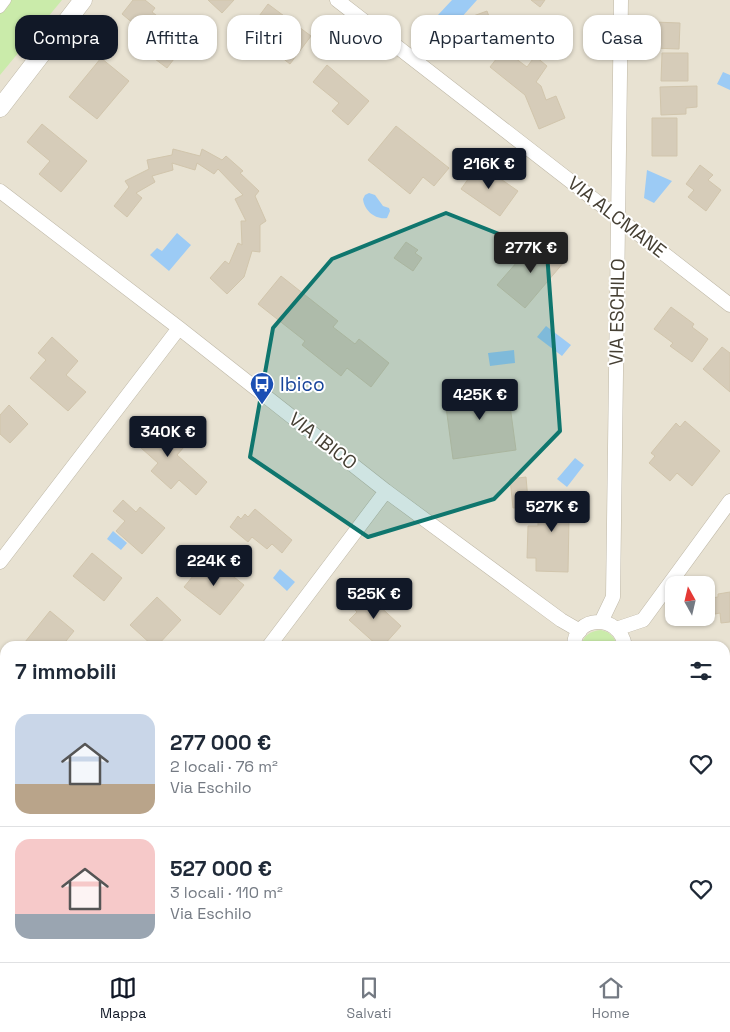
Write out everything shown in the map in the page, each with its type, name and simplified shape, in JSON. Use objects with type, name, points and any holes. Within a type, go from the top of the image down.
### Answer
[{"type":"street","points":[[0,8],[6,0]]},
{"type":"street","points":[[0,108],[83,0]]},
{"type":"street","name":"VIA ALCMANE","points":[[338,0],[730,305]]},
{"type":"street","name":"VIA ESCHILO","points":[[601,622],[613,597],[621,0]]},
{"type":"street","name":"VIA IBICO","points":[[0,191],[179,328],[386,491],[561,620],[580,631]]},
{"type":"street","points":[[0,562],[179,328]]},
{"type":"street","points":[[273,641],[386,491]]},
{"type":"street","points":[[616,628],[643,620],[730,501]]},
{"type":"street","points":[[575,641],[580,631],[589,624],[601,622],[616,628],[623,641]]},
{"type":"highlighted area","points":[[446,213],[547,253],[560,431],[494,499],[368,537],[250,457],[273,328],[332,259]]},
{"type":"shaded area","points":[[0,0],[730,0],[730,641],[0,641]]},
{"type":"green space","points":[[0,0],[62,0],[50,15],[15,15],[15,57],[0,75]]},
{"type":"green space","points":[[601,630],[607,632],[612,635],[615,641],[582,641],[594,632]]},
{"type":"water","points":[[452,0],[477,0],[464,15],[438,15]]},
{"type":"water","points":[[723,72],[730,75],[730,90],[717,84]]},
{"type":"water","points":[[647,170],[672,181],[654,203],[644,198]]},
{"type":"water","points":[[369,193],[375,195],[383,206],[389,208],[390,211],[387,218],[374,216],[365,207],[363,199]]},
{"type":"water","points":[[177,233],[191,245],[169,271],[150,255],[157,248],[162,251]]},
{"type":"water","points":[[546,326],[571,345],[562,356],[537,337]]},
{"type":"water","points":[[514,350],[515,363],[490,366],[488,353]]},
{"type":"water","points":[[575,458],[584,465],[567,487],[557,479]]},
{"type":"water","points":[[113,531],[127,543],[121,550],[107,539]]},
{"type":"water","points":[[280,569],[295,582],[287,591],[273,578]]},
{"type":"building","points":[[133,0],[145,0],[155,8],[152,12],[156,15],[128,15],[128,19],[122,14]]},
{"type":"building","points":[[208,0],[234,0],[222,13]]},
{"type":"building","points":[[531,0],[545,0],[540,7]]},
{"type":"building","points":[[268,4],[283,15],[260,15]]},
{"type":"building","points":[[487,11],[488,15],[476,15]]},
{"type":"building","points":[[661,22],[680,23],[679,49],[661,48]]},
{"type":"building","points":[[301,29],[311,36],[301,49]]},
{"type":"building","points":[[662,53],[688,53],[688,81],[661,81]]},
{"type":"building","points":[[99,60],[103,60],[129,81],[97,119],[69,97]]},
{"type":"building","points":[[156,60],[173,60],[167,68]]},
{"type":"building","points":[[285,60],[293,60],[290,64]]},
{"type":"building","points":[[495,60],[518,60],[527,67],[532,60],[540,60],[547,66],[536,82],[541,86],[546,100],[556,96],[565,118],[539,129],[525,95],[490,67]]},
{"type":"building","points":[[327,65],[369,101],[348,125],[332,111],[339,103],[313,82]]},
{"type":"building","points":[[697,86],[697,107],[686,108],[686,114],[661,115],[660,87]]},
{"type":"building","points":[[652,118],[677,118],[677,156],[652,156]]},
{"type":"building","points":[[42,124],[87,161],[61,192],[39,174],[50,161],[27,142]]},
{"type":"building","points":[[396,126],[449,168],[434,186],[423,177],[410,194],[368,160]]},
{"type":"building","points":[[173,149],[200,156],[202,149],[222,160],[226,156],[243,171],[240,173],[259,191],[255,196],[266,221],[260,225],[260,252],[252,251],[244,277],[227,294],[210,278],[225,261],[229,264],[238,243],[242,245],[241,221],[246,221],[235,199],[243,195],[218,169],[214,174],[197,163],[195,170],[172,163],[173,170],[152,176],[155,182],[136,193],[142,198],[127,217],[114,206],[129,187],[125,181],[149,169],[147,160],[172,155]]},
{"type":"building","points":[[479,164],[518,191],[500,216],[461,189]]},
{"type":"building","points":[[700,165],[713,175],[708,180],[721,190],[706,211],[688,197],[694,190],[686,184]]},
{"type":"building","points":[[537,239],[564,262],[525,308],[497,285]]},
{"type":"building","points":[[406,242],[418,250],[415,253],[422,258],[413,271],[394,258]]},
{"type":"building","points":[[281,276],[338,321],[333,327],[355,344],[359,339],[389,363],[371,387],[347,368],[341,376],[302,345],[305,341],[258,304]]},
{"type":"building","points":[[671,307],[694,324],[692,327],[708,339],[692,362],[670,346],[673,343],[654,329]]},
{"type":"building","points":[[52,337],[78,361],[66,375],[86,392],[68,411],[30,378],[46,360],[38,353]]},
{"type":"building","points":[[722,347],[730,353],[730,392],[703,369]]},
{"type":"building","points":[[507,383],[516,450],[453,459],[444,392]]},
{"type":"building","points":[[9,405],[28,424],[10,443],[0,434],[0,415]]},
{"type":"building","points":[[151,418],[184,447],[177,455],[207,482],[196,495],[179,480],[171,489],[151,471],[158,463],[132,440]]},
{"type":"building","points":[[685,421],[720,451],[692,486],[677,473],[670,481],[649,463],[655,456],[651,453],[676,423],[680,427]]},
{"type":"building","points":[[526,477],[528,500],[524,500],[525,507],[513,508],[510,479]]},
{"type":"building","points":[[551,492],[574,492],[574,518],[569,518],[568,572],[536,571],[536,558],[527,558],[528,526],[538,526],[538,498],[551,498]]},
{"type":"building","points":[[123,500],[136,512],[140,507],[165,528],[142,554],[116,531],[125,521],[113,511]]},
{"type":"building","points":[[255,509],[292,540],[282,553],[272,544],[267,549],[252,537],[248,542],[230,527],[238,516],[241,519],[245,514],[248,517]]},
{"type":"building","points":[[92,553],[122,578],[104,601],[73,576]]},
{"type":"building","points":[[215,562],[244,585],[220,615],[184,587],[202,565],[209,571]]},
{"type":"building","points":[[366,588],[378,600],[375,602],[401,626],[388,641],[372,641],[349,620],[357,612],[354,609],[357,607],[354,605],[358,601],[356,599]]},
{"type":"building","points":[[730,592],[730,622],[721,623],[720,613],[715,614],[715,598],[718,597],[718,594]]},
{"type":"building","points":[[157,597],[181,620],[162,641],[148,641],[130,625]]},
{"type":"building","points":[[50,611],[74,631],[66,641],[26,641]]},
{"type":"place","name":"Ibico","points":[[262,405]]}]
